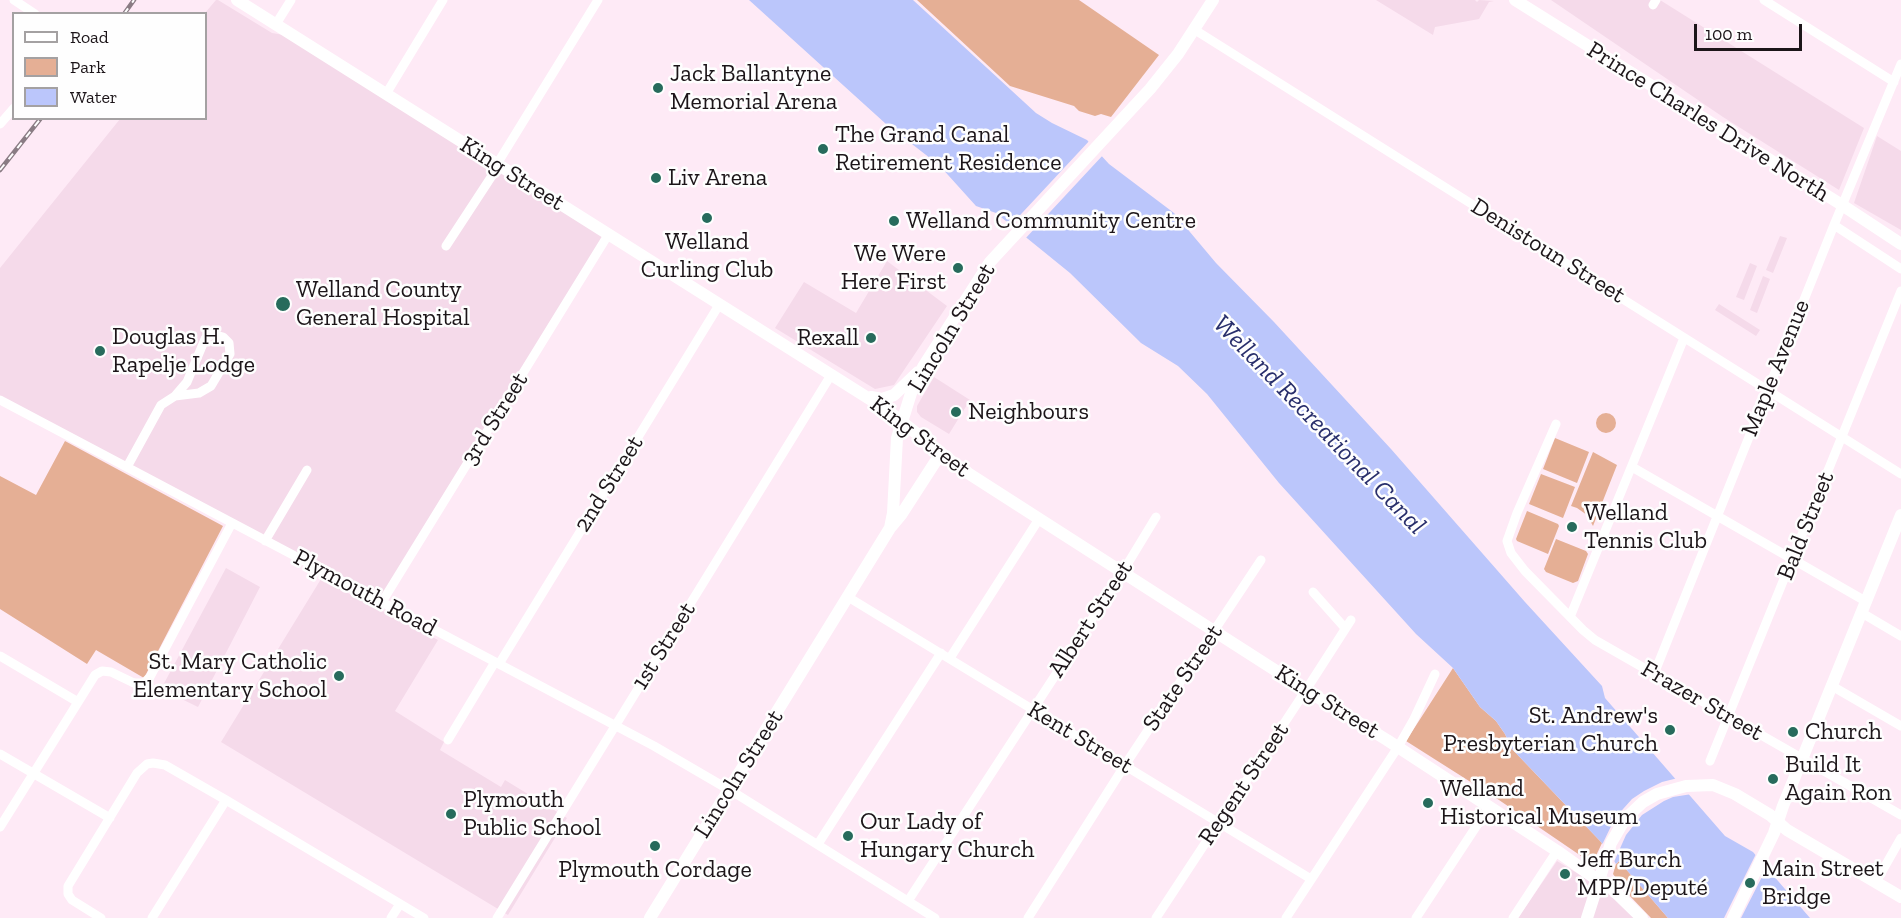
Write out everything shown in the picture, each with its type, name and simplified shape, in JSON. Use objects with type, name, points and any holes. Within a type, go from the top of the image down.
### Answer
[{"type":"main road","name":"King Street","points":[[237,0],[866,397],[902,421],[960,468],[1557,851],[1608,886],[1642,918]]},
{"type":"main road","name":"Lincoln Street","points":[[650,918],[890,528],[893,513],[897,438],[912,390],[923,367],[977,281],[1011,239],[1150,89],[1195,30],[1213,0]]},
{"type":"main road","name":"Prince Charles Drive North","points":[[1515,0],[1901,244]]},
{"type":"main road","points":[[866,397],[882,399],[894,395],[923,367]]},
{"type":"main road","points":[[890,528],[941,453]]},
{"type":"main road","points":[[1733,918],[1761,860],[1773,818],[1802,758],[1901,515]]},
{"type":"main road","points":[[1587,918],[1606,859],[1620,826],[1632,812],[1644,802],[1671,789],[1701,785],[1721,788],[1901,897]]},
{"type":"main road","name":"King Street","points":[[1599,881],[1606,893],[1630,918]]},
{"type":"street","points":[[14,0],[32,12]]},
{"type":"street","points":[[276,24],[291,0]]},
{"type":"street","points":[[386,94],[443,0]]},
{"type":"street","points":[[446,246],[598,0]]},
{"type":"street","points":[[1764,0],[1894,81]]},
{"type":"street","name":"Denistoun Street","points":[[1195,30],[1901,474]]},
{"type":"street","name":"Maple Avenue","points":[[1654,674],[1767,390],[1900,67]]},
{"type":"street","points":[[0,124],[12,110]]},
{"type":"street","points":[[1834,225],[1901,269]]},
{"type":"street","name":"3rd Street","points":[[382,602],[608,235]]},
{"type":"street","name":"Bald Street","points":[[1710,761],[1901,291]]},
{"type":"street","name":"2nd Street","points":[[448,740],[719,305]]},
{"type":"street","points":[[127,467],[165,401],[175,396],[199,393],[211,386],[230,354],[229,343],[223,337],[214,334],[205,339],[187,382],[175,396]]},
{"type":"street","points":[[1570,617],[1684,338]]},
{"type":"street","name":"1st Street","points":[[497,918],[831,375]]},
{"type":"street","name":"Plymouth Road","points":[[0,400],[615,726],[729,790],[935,918]]},
{"type":"street","name":"Frazer Street","points":[[1556,424],[1507,541],[1517,560],[1570,617],[1595,640],[1901,815]]},
{"type":"street","points":[[1632,467],[1793,560],[1901,636]]},
{"type":"street","points":[[266,541],[307,470]]},
{"type":"street","name":"Albert Street","points":[[908,901],[1122,573],[1155,517]]},
{"type":"street","points":[[818,844],[1039,519]]},
{"type":"street","points":[[0,827],[92,679],[100,671],[111,672],[138,685],[143,684],[150,677],[232,523]]},
{"type":"street","name":"State Street","points":[[1028,918],[1125,765],[1261,560]]},
{"type":"street","name":"Regent Street","points":[[1156,918],[1348,624],[1313,592]]},
{"type":"street","name":"Kent Street","points":[[848,597],[1311,879]]},
{"type":"street","points":[[0,656],[78,702]]},
{"type":"street","points":[[1286,918],[1398,747],[1435,674]]},
{"type":"street","points":[[1832,686],[1901,726]]},
{"type":"street","points":[[0,754],[110,818]]},
{"type":"street","points":[[101,918],[72,900],[68,895],[69,883],[141,768],[153,763],[165,765],[424,918]]},
{"type":"street","points":[[152,918],[226,800]]},
{"type":"street","points":[[1416,918],[1489,807]]},
{"type":"street","points":[[1876,882],[1901,838]]},
{"type":"street","points":[[1513,918],[1557,851]]},
{"type":"street","points":[[391,918],[400,904]]},
{"type":"shaded area","name":"Welland County General Hospital","points":[[218,0],[272,33],[296,37],[608,235],[382,602],[0,400],[0,268],[119,120],[207,120],[206,12]]},
{"type":"shaded area","points":[[1376,0],[1494,1],[1489,2],[1479,19],[1435,27],[1433,35]]},
{"type":"shaded area","points":[[1551,0],[1660,0],[1864,128],[1839,190],[1723,117]]},
{"type":"shaded area","points":[[1877,136],[1901,151],[1901,230],[1854,203]]},
{"type":"shaded area","points":[[1780,236],[1787,238],[1773,273],[1766,270]]},
{"type":"shaded area","points":[[887,261],[947,306],[894,385],[875,389],[775,328],[804,282],[856,313]]},
{"type":"shaded area","points":[[1750,263],[1757,266],[1744,300],[1736,297]]},
{"type":"shaded area","points":[[1763,276],[1770,279],[1757,313],[1750,310]]},
{"type":"shaded area","points":[[1719,304],[1760,330],[1756,336],[1715,310]]},
{"type":"shaded area","points":[[934,377],[970,400],[949,434],[921,417],[917,412],[917,406]]},
{"type":"shaded area","points":[[226,568],[260,587],[198,707],[161,689]]},
{"type":"shaded area","points":[[321,579],[438,640],[395,711],[444,742],[440,750],[501,787],[505,780],[567,818],[508,915],[221,742]]},
{"type":"shaded area","points":[[1557,861],[1618,898],[1637,918],[1518,918]]},
{"type":"green space","points":[[917,0],[1079,0],[1159,55],[1111,117],[1101,114],[1095,116],[1079,111],[1074,106],[1010,86]]},
{"type":"green space","points":[[1606,413],[1613,416],[1616,423],[1613,430],[1606,433],[1599,430],[1596,423],[1599,416]]},
{"type":"green space","points":[[1555,438],[1589,452],[1577,483],[1543,469]]},
{"type":"green space","points":[[65,441],[223,526],[144,678],[96,650],[87,664],[0,609],[0,476],[36,495]]},
{"type":"green space","points":[[1593,452],[1617,465],[1593,526],[1587,515],[1571,506]]},
{"type":"green space","points":[[1541,474],[1575,487],[1563,518],[1529,504]]},
{"type":"green space","points":[[1527,511],[1559,526],[1548,554],[1516,539]]},
{"type":"green space","points":[[1556,539],[1586,551],[1588,554],[1578,581],[1573,583],[1546,572],[1544,569]]},
{"type":"green space","points":[[1453,668],[1480,707],[1496,721],[1512,749],[1602,843],[1593,862],[1406,741]]},
{"type":"green space","points":[[1619,861],[1668,918],[1651,918],[1627,893],[1613,874]]},
{"type":"water","name":"Welland Recreational Canal","points":[[749,0],[913,0],[1036,113],[1087,140],[1109,164],[1174,213],[1216,263],[1274,322],[1391,449],[1602,686],[1605,698],[1725,836],[1753,852],[1810,918],[1668,918],[1619,861],[1616,864],[1602,843],[1512,749],[1496,721],[1480,707],[1453,668],[1416,634],[1279,483],[1207,394],[1178,366],[1141,343],[1070,273],[996,213],[976,206],[939,165],[886,124]]},
{"type":"pier","points":[[1091,139],[1104,154],[1024,240],[1009,227]]},
{"type":"pier","points":[[1678,778],[1692,794],[1673,797],[1642,815],[1626,835],[1614,862],[1610,861],[1601,847],[1615,818],[1632,799],[1644,791],[1662,782]]},
{"type":"pier","name":"Main Street Bridge","points":[[1756,854],[1767,867],[1741,918],[1724,918]]},
{"type":"railway","points":[[125,12],[134,0]]},
{"type":"railway","points":[[0,170],[39,120]]},
{"type":"place","name":"Jack Ballantyne Memorial Arena","points":[[658,88]]},
{"type":"place","name":"The Grand Canal Retirement Residence","points":[[823,149]]},
{"type":"place","name":"Liv Arena","points":[[656,178]]},
{"type":"place","name":"Welland Curling Club","points":[[707,218]]},
{"type":"place","name":"Welland Community Centre","points":[[894,221]]},
{"type":"place","name":"We Were Here First","points":[[958,268]]},
{"type":"place","name":"Welland County General Hospital","points":[[283,304]]},
{"type":"place","name":"Rexall","points":[[871,338]]},
{"type":"place","name":"Douglas H. Rapelje Lodge","points":[[100,351]]},
{"type":"place","name":"Neighbours","points":[[956,412]]},
{"type":"place","name":"Welland Tennis Club","points":[[1572,527]]},
{"type":"place","name":"St. Mary Catholic Elementary School","points":[[339,676]]},
{"type":"place","name":"St. Andrew's Presbyterian Church","points":[[1670,730]]},
{"type":"place","name":"Church","points":[[1793,732]]},
{"type":"place","name":"Build It Again Ron","points":[[1773,779]]},
{"type":"place","name":"Welland Historical Museum","points":[[1428,803]]},
{"type":"place","name":"Plymouth Public School","points":[[451,814]]},
{"type":"place","name":"Our Lady of Hungary Church","points":[[848,836]]},
{"type":"place","name":"Plymouth Cordage","points":[[655,846]]},
{"type":"place","name":"Jeff Burch MPP/Deputé","points":[[1565,874]]},
{"type":"place","name":"Main Street Bridge","points":[[1750,883]]}]
